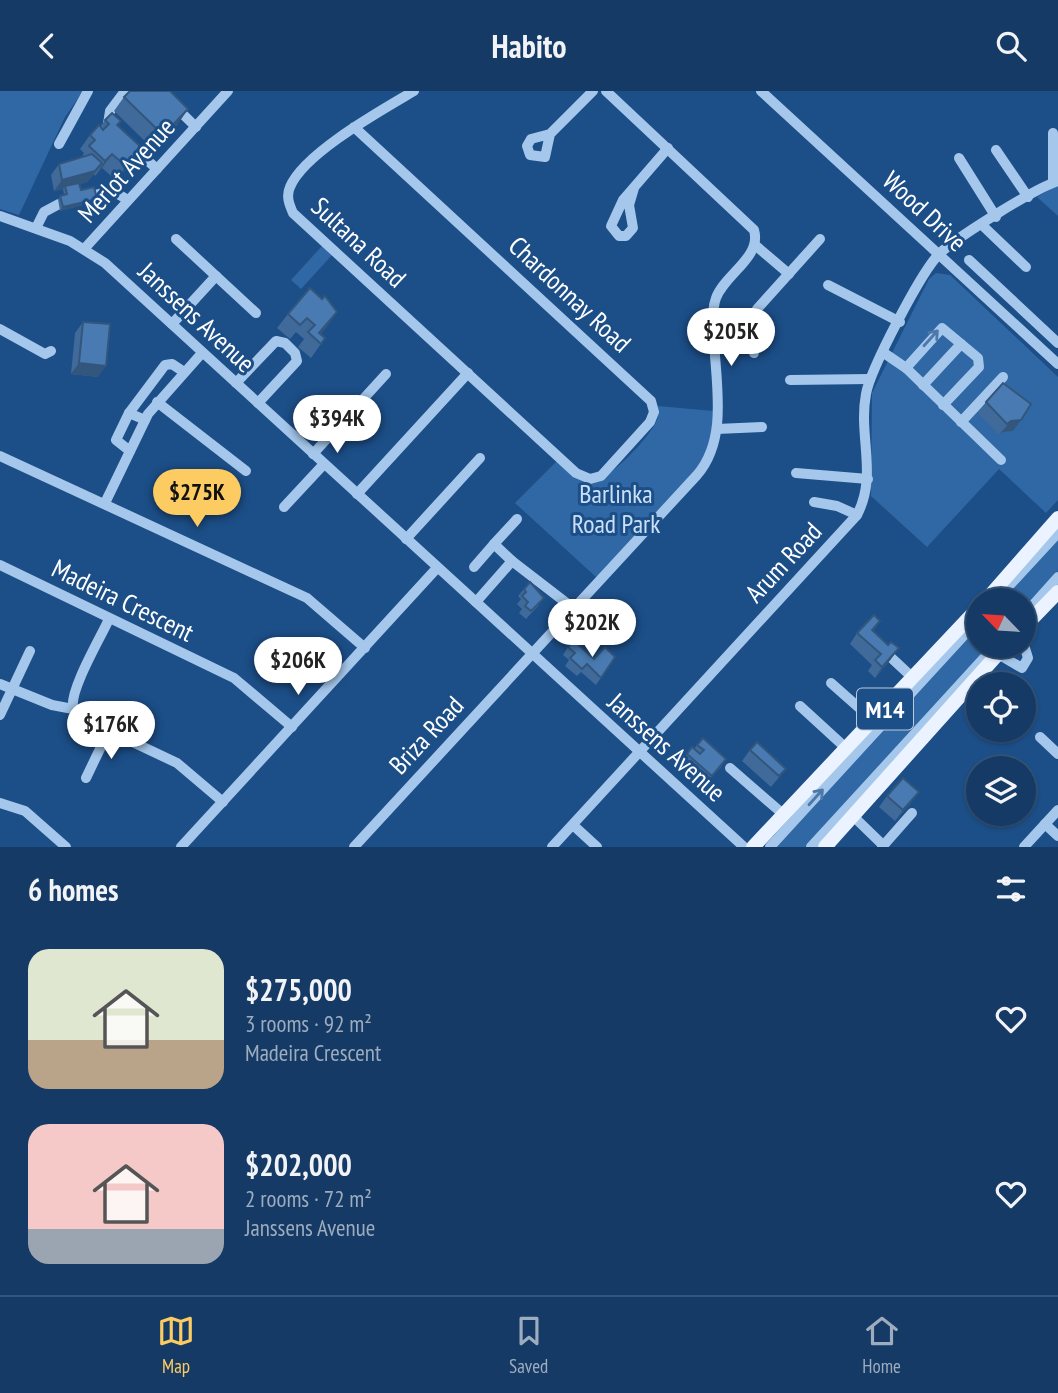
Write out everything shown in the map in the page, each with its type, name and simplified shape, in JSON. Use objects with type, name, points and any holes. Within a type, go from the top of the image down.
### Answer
[{"type":"main road","points":[[997,588],[1058,518]]},
{"type":"main road","points":[[1036,616],[1056,599]]},
{"type":"main road","name":"M14","points":[[753,847],[966,621]]},
{"type":"main road","name":"M14","points":[[825,847],[966,694]]},
{"type":"street","points":[[59,144],[88,91]]},
{"type":"street","points":[[125,91],[110,111],[108,124],[157,169]]},
{"type":"street","points":[[159,91],[196,127]]},
{"type":"street","name":"Merlot Avenue","points":[[85,248],[229,91]]},
{"type":"street","name":"Sultana Road","points":[[414,91],[354,127],[324,149],[290,187],[289,204],[293,213],[468,373]]},
{"type":"street","points":[[550,134],[593,91]]},
{"type":"street","points":[[606,91],[749,223],[756,237],[755,245],[789,274]]},
{"type":"street","name":"Wood Drive","points":[[761,91],[1058,364]]},
{"type":"street","name":"Chardonnay Road","points":[[354,127],[649,398],[654,415],[605,473],[585,478],[468,373]]},
{"type":"street","points":[[939,254],[996,216],[1056,182],[1053,133]]},
{"type":"street","points":[[634,188],[668,148]]},
{"type":"street","points":[[996,150],[1028,197]]},
{"type":"street","points":[[959,158],[996,216]]},
{"type":"street","points":[[93,196],[111,190],[128,200]]},
{"type":"street","points":[[36,228],[44,212],[59,204]]},
{"type":"street","name":"Janssens Avenue","points":[[0,216],[85,248],[172,324],[744,847]]},
{"type":"street","points":[[982,225],[1026,267]]},
{"type":"street","points":[[176,239],[256,313]]},
{"type":"street","points":[[754,353],[752,324],[757,309],[820,239]]},
{"type":"street","name":"Briza Road","points":[[354,847],[706,464],[716,445],[717,429],[713,309],[720,289],[755,245]]},
{"type":"street","name":"Arum Road","points":[[552,847],[857,515],[865,497],[868,479],[865,404],[870,379],[939,254]]},
{"type":"street","points":[[969,261],[1058,343]]},
{"type":"street","points":[[172,324],[216,276]]},
{"type":"street","points":[[828,285],[900,322]]},
{"type":"street","points":[[1019,328],[1030,317]]},
{"type":"street","points":[[713,323],[752,324]]},
{"type":"street","points":[[0,329],[45,353],[51,351]]},
{"type":"street","points":[[905,368],[939,329],[946,330],[978,358],[980,365],[943,405]]},
{"type":"street","points":[[236,383],[276,341],[295,353],[296,361],[258,403]]},
{"type":"street","points":[[923,385],[961,344]]},
{"type":"street","points":[[105,503],[145,420],[157,402],[202,353]]},
{"type":"street","points":[[884,353],[905,368],[1001,460]]},
{"type":"street","points":[[130,451],[116,439],[129,413],[165,365],[175,365],[184,372]]},
{"type":"street","points":[[357,494],[468,373]]},
{"type":"street","points":[[313,454],[386,374]]},
{"type":"street","points":[[961,422],[1003,377]]},
{"type":"street","points":[[790,380],[870,379]]},
{"type":"street","points":[[157,402],[246,471]]},
{"type":"street","points":[[129,413],[145,420]]},
{"type":"street","points":[[717,429],[762,427]]},
{"type":"street","points":[[0,456],[312,601],[365,648]]},
{"type":"street","points":[[406,539],[480,458]]},
{"type":"street","points":[[284,507],[324,464]]},
{"type":"street","points":[[796,473],[868,479]]},
{"type":"street","points":[[814,502],[837,506],[857,515]]},
{"type":"street","points":[[474,567],[517,519]]},
{"type":"street","points":[[1007,588],[1058,533]]},
{"type":"street","points":[[494,544],[573,608]]},
{"type":"street","points":[[476,602],[512,561]]},
{"type":"street","name":"Madeira Crescent","points":[[0,565],[244,684],[292,727]]},
{"type":"street","points":[[181,847],[437,568]]},
{"type":"street","points":[[1036,602],[1058,577]]},
{"type":"street","points":[[70,709],[109,619]]},
{"type":"street","points":[[770,847],[966,633]]},
{"type":"street","points":[[872,640],[914,679]]},
{"type":"street","points":[[0,715],[30,651]]},
{"type":"street","points":[[811,847],[991,658]]},
{"type":"street","points":[[1011,658],[1022,668],[1028,658]]},
{"type":"street","points":[[831,683],[874,721]]},
{"type":"street","points":[[0,684],[70,709],[83,719],[184,768],[223,802]]},
{"type":"street","points":[[800,706],[847,749]]},
{"type":"street","points":[[86,778],[109,730]]},
{"type":"street","points":[[1040,737],[1058,754]]},
{"type":"street","points":[[730,768],[783,814]]},
{"type":"street","points":[[0,803],[25,811],[66,847]]},
{"type":"street","points":[[1024,847],[1058,810]]},
{"type":"street","points":[[853,816],[883,846],[912,813]]},
{"type":"street","points":[[1045,824],[1058,836]]},
{"type":"street","points":[[573,825],[597,847]]},
{"type":"green space","points":[[0,91],[83,91],[65,117],[19,215],[0,209]]},
{"type":"green space","points":[[1058,185],[1058,216],[1037,197]]},
{"type":"green space","points":[[322,246],[332,255],[301,289],[291,280]]},
{"type":"green space","points":[[936,273],[950,275],[1058,377],[1058,500],[1046,513],[999,469],[927,547],[871,496],[872,393],[929,279]]},
{"type":"green space","name":"Barlinka Road Park","points":[[658,406],[713,411],[713,435],[703,461],[596,577],[515,503],[557,461],[584,482],[596,482],[605,477],[645,439],[657,420]]},
{"type":"green space","points":[[1058,536],[1058,571],[1036,595],[1036,588],[1009,588]]},
{"type":"green space","points":[[966,635],[966,658],[978,658],[805,847],[770,847]]},
{"type":"building","points":[[130,91],[170,91],[188,109],[163,135],[124,97]]},
{"type":"building","points":[[112,113],[121,121],[117,125],[142,148],[126,166],[112,154],[105,161],[89,146],[95,140],[90,135],[99,125],[103,130],[109,124],[105,120]]},
{"type":"building","points":[[92,154],[102,163],[95,171],[62,180],[59,164]]},
{"type":"building","points":[[79,183],[81,190],[94,187],[97,199],[63,207],[60,196],[67,194],[65,186]]},
{"type":"building","points":[[310,288],[322,299],[325,296],[337,312],[319,333],[325,338],[321,344],[308,332],[315,325],[307,318],[300,325],[288,314]]},
{"type":"building","points":[[83,322],[110,324],[106,366],[79,363]]},
{"type":"building","points":[[1003,383],[1031,404],[1021,420],[1007,424],[986,402]]},
{"type":"building","points":[[530,582],[544,598],[531,611],[525,606],[528,602],[522,596]]},
{"type":"building","points":[[874,615],[880,621],[872,630],[888,645],[891,642],[899,648],[882,667],[875,660],[881,654],[857,633]]},
{"type":"building","points":[[574,641],[594,659],[605,647],[615,657],[601,678],[587,664],[582,669],[570,658],[575,653],[568,647]]},
{"type":"building","points":[[703,738],[726,759],[712,776],[687,754],[692,747],[700,754],[704,750],[697,745]]},
{"type":"building","points":[[757,742],[786,769],[779,776],[750,750]]},
{"type":"building","points":[[903,778],[919,792],[903,810],[887,796]]}]
